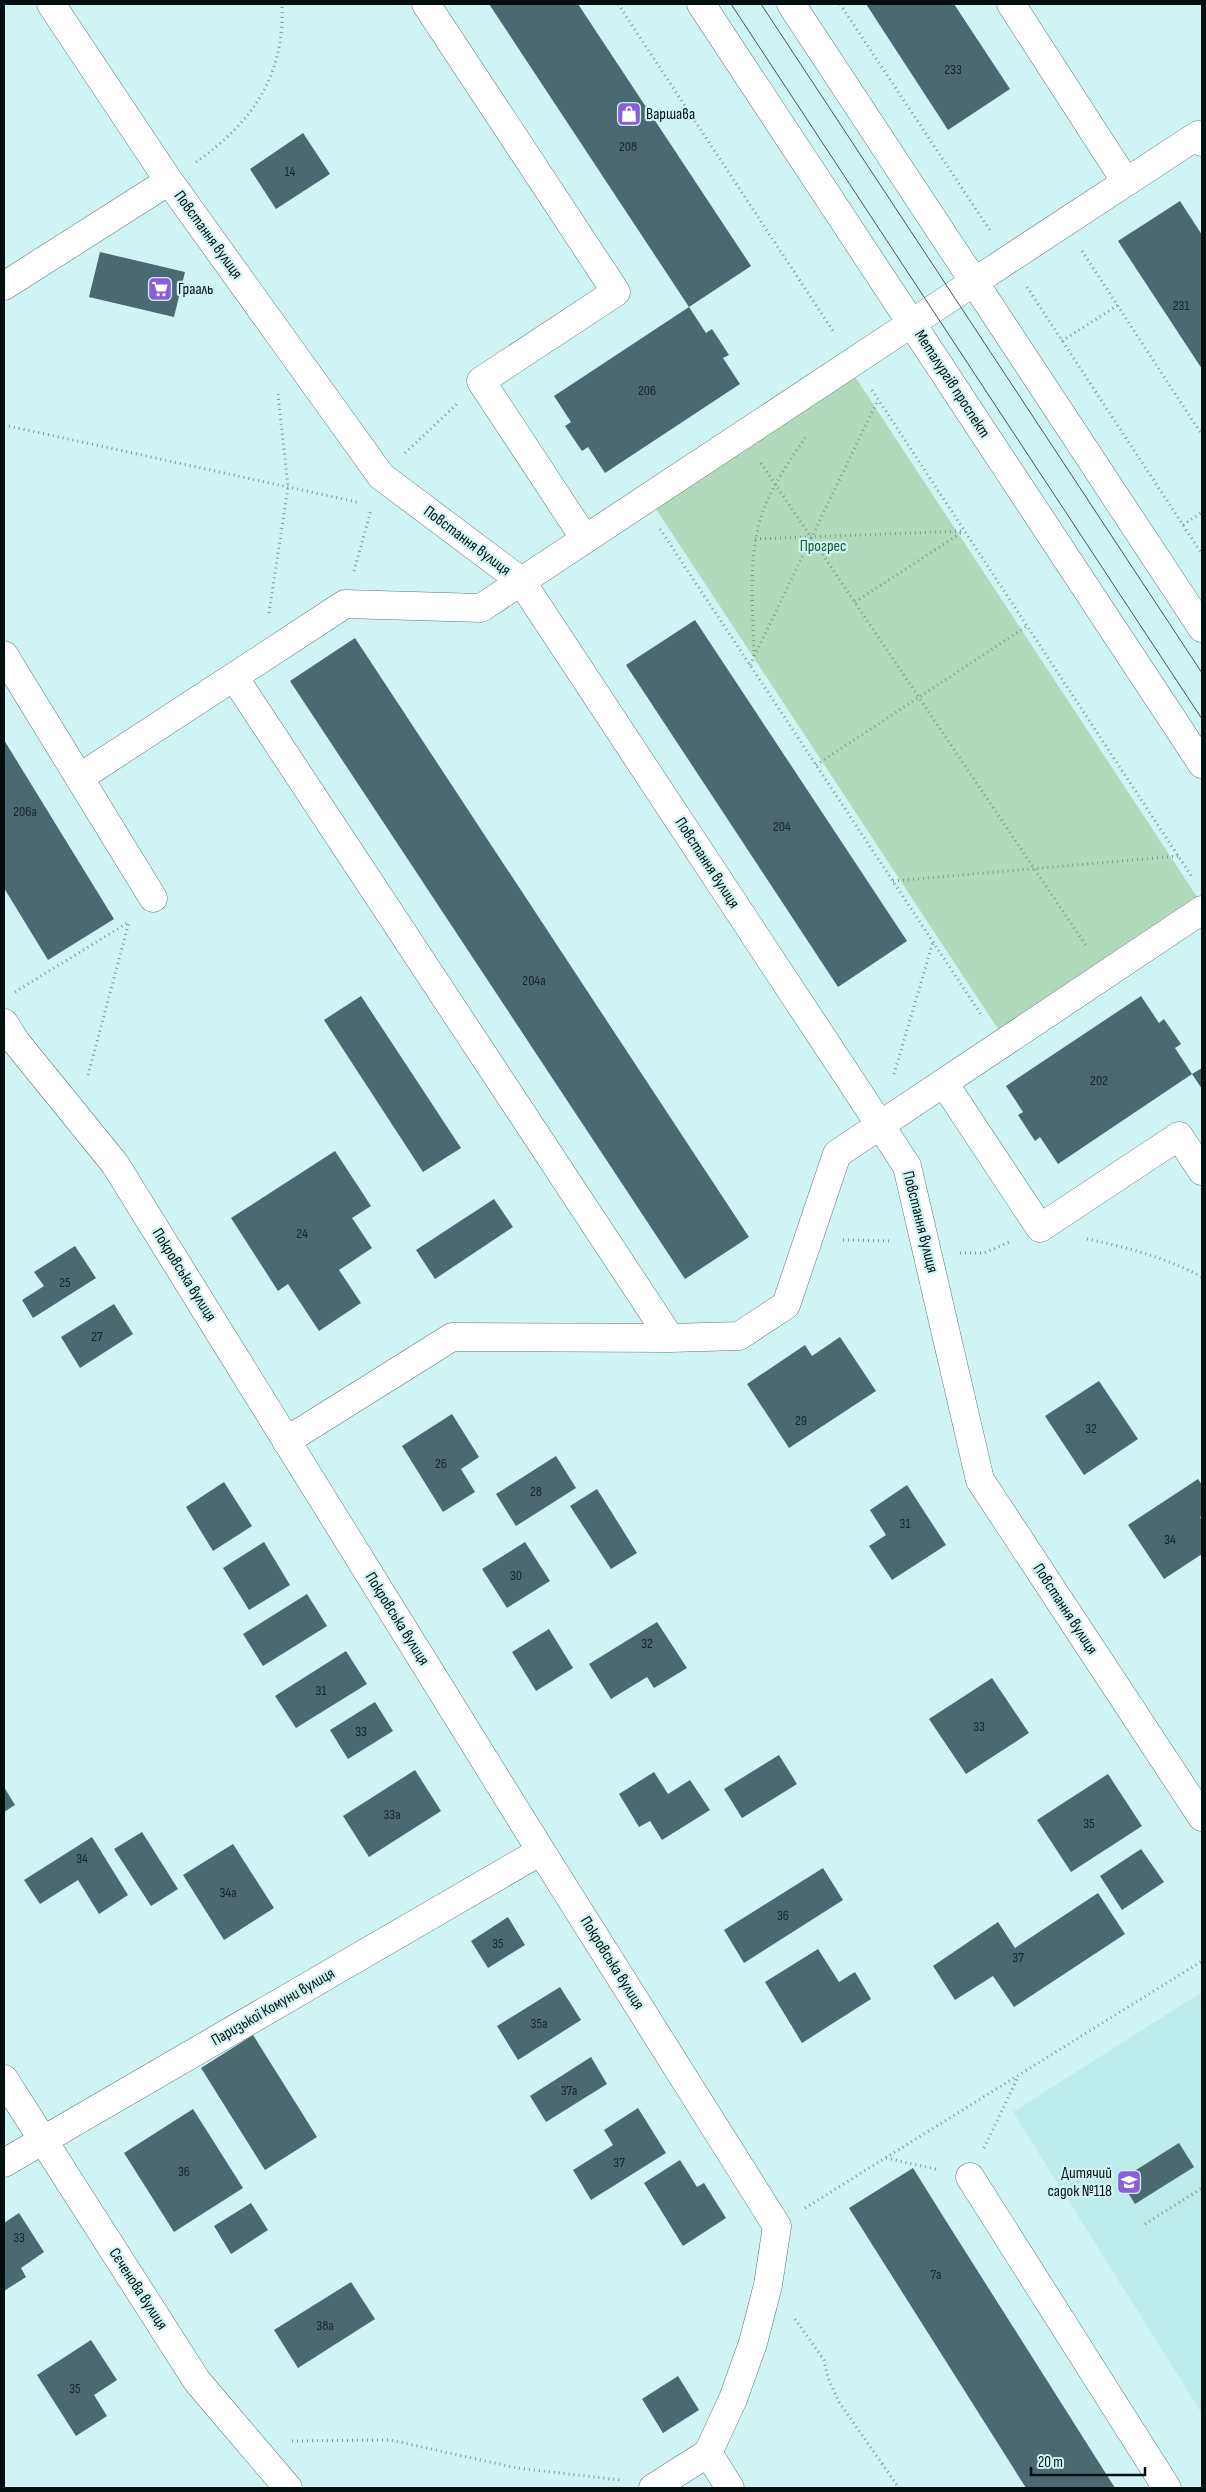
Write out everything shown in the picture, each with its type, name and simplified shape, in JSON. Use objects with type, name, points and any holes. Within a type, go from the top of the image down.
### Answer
[{"type":"street","name":"Повстання вулиця","points":[[51,4],[169,181],[381,476],[521,581],[880,1125],[906,1166],[980,1480],[1202,1817]]},
{"type":"street","points":[[426,4],[616,292],[481,381],[585,539]]},
{"type":"street","name":"Металургів проспект","points":[[701,4],[1202,764]]},
{"type":"street","points":[[790,4],[1202,628]]},
{"type":"street","points":[[1011,4],[1126,182]]},
{"type":"street","points":[[79,778],[345,604],[481,608],[1198,135],[1202,142]]},
{"type":"street","points":[[4,286],[169,181]]},
{"type":"street","points":[[4,655],[153,898]]},
{"type":"street","points":[[234,677],[670,1338]]},
{"type":"street","points":[[286,1441],[452,1337],[670,1338],[739,1336],[786,1305],[837,1154],[1202,910]]},
{"type":"street","name":"Покровська вулиця","points":[[4,1023],[16,1042],[115,1164],[541,1851],[777,2226]]},
{"type":"street","points":[[944,1083],[1040,1228],[1179,1136],[1202,1171]]},
{"type":"street","name":"Паризької Комуни вулиця","points":[[4,2163],[541,1851]]},
{"type":"street","name":"Сєченова вулиця","points":[[4,2079],[197,2381],[288,2488]]},
{"type":"street","points":[[970,2177],[1167,2488]]},
{"type":"street","points":[[655,2487],[708,2453],[736,2390],[753,2343],[768,2285],[777,2226]]},
{"type":"street","points":[[708,2453],[730,2488]]},
{"type":"path","points":[[169,181],[212,151],[241,125],[264,94],[278,58],[283,20],[282,4]]},
{"type":"path","points":[[618,4],[1193,878]]},
{"type":"path","points":[[1064,223],[1202,435]]},
{"type":"path","points":[[1062,342],[1118,305]]},
{"type":"path","points":[[345,604],[381,476],[481,381]]},
{"type":"path","points":[[262,659],[288,487],[278,391]]},
{"type":"path","points":[[750,665],[878,400]]},
{"type":"path","points":[[4,425],[372,505]]},
{"type":"path","points":[[754,656],[753,577],[755,538],[763,510],[776,484],[812,427]]},
{"type":"path","points":[[743,435],[1106,975]]},
{"type":"path","points":[[642,502],[1000,1045]]},
{"type":"path","points":[[1183,525],[1202,512]]},
{"type":"path","points":[[755,538],[964,530]]},
{"type":"path","points":[[855,602],[964,530]]},
{"type":"path","points":[[816,765],[1027,626]]},
{"type":"path","points":[[892,881],[1178,856]]},
{"type":"path","points":[[12,994],[129,922],[76,1117]]},
{"type":"path","points":[[880,1125],[933,942]]},
{"type":"path","points":[[804,1250],[846,1240],[888,1240],[928,1253],[984,1253],[1040,1228],[1112,1244],[1186,1268],[1202,1276]]},
{"type":"path","points":[[777,2226],[1202,1961]]},
{"type":"path","points":[[886,2158],[970,2177],[1018,2075]]},
{"type":"path","points":[[1146,2224],[1202,2188]]},
{"type":"path","points":[[768,2285],[815,2344],[824,2360],[828,2378],[839,2402],[898,2488]]},
{"type":"path","points":[[249,2442],[390,2440],[517,2468],[655,2487]]},
{"type":"shaded area","name":"Дитячий садок №118","points":[[1202,1992],[1202,2414],[1013,2112]]},
{"type":"green space","name":"Прогрес","points":[[852,372],[1201,903],[1002,1035],[652,503]]},
{"type":"building","points":[[489,4],[578,4],[751,266],[689,307]]},
{"type":"building","points":[[866,4],[954,4],[1010,89],[948,130]]},
{"type":"building","points":[[303,133],[330,174],[276,209],[250,169]]},
{"type":"building","points":[[1180,201],[1202,235],[1202,369],[1118,241]]},
{"type":"building","points":[[100,252],[185,272],[174,317],[89,297]]},
{"type":"building","points":[[689,307],[706,333],[712,329],[729,355],[723,358],[740,384],[605,473],[588,447],[582,451],[565,426],[571,422],[554,396]]},
{"type":"building","points":[[695,620],[907,941],[838,987],[626,665]]},
{"type":"building","points":[[355,638],[749,1237],[685,1279],[290,681]]},
{"type":"building","points":[[4,740],[114,919],[48,960],[4,888]]},
{"type":"building","points":[[361,996],[461,1148],[423,1172],[324,1020]]},
{"type":"building","points":[[1141,996],[1159,1023],[1164,1019],[1181,1044],[1175,1048],[1192,1074],[1058,1164],[1040,1137],[1035,1141],[1018,1115],[1023,1112],[1006,1086]]},
{"type":"building","points":[[1202,1068],[1202,1089],[1192,1074]]},
{"type":"building","points":[[335,1151],[371,1206],[352,1218],[372,1248],[339,1270],[361,1303],[319,1331],[288,1284],[278,1291],[231,1218]]},
{"type":"building","points":[[494,1199],[513,1227],[435,1279],[416,1250]]},
{"type":"building","points":[[75,1246],[96,1278],[33,1318],[22,1300],[44,1286],[34,1272]]},
{"type":"building","points":[[114,1304],[133,1334],[80,1368],[61,1337]]},
{"type":"building","points":[[840,1337],[876,1391],[789,1448],[747,1384],[805,1345],[812,1356]]},
{"type":"building","points":[[1099,1381],[1138,1439],[1084,1475],[1045,1416]]},
{"type":"building","points":[[452,1414],[479,1457],[461,1469],[475,1492],[443,1512],[402,1446]]},
{"type":"building","points":[[556,1456],[576,1488],[516,1526],[496,1494]]},
{"type":"building","points":[[1198,1479],[1202,1485],[1202,1516],[1200,1517],[1202,1521],[1202,1554],[1164,1579],[1128,1525]]},
{"type":"building","points":[[224,1482],[252,1526],[213,1551],[186,1507]]},
{"type":"building","points":[[907,1485],[946,1545],[892,1580],[869,1546],[886,1535],[870,1510]]},
{"type":"building","points":[[597,1489],[637,1553],[611,1569],[570,1506]]},
{"type":"building","points":[[264,1542],[290,1585],[249,1610],[223,1568]]},
{"type":"building","points":[[525,1542],[550,1581],[507,1608],[482,1569]]},
{"type":"building","points":[[307,1594],[327,1626],[263,1666],[243,1634]]},
{"type":"building","points":[[657,1622],[687,1668],[654,1688],[647,1677],[611,1699],[589,1664]]},
{"type":"building","points":[[549,1629],[573,1668],[536,1691],[512,1652]]},
{"type":"building","points":[[346,1651],[367,1684],[296,1728],[275,1696]]},
{"type":"building","points":[[992,1678],[1029,1733],[966,1774],[929,1719]]},
{"type":"building","points":[[375,1702],[393,1731],[348,1759],[330,1730]]},
{"type":"building","points":[[779,1755],[797,1784],[742,1818],[724,1789]]},
{"type":"building","points":[[415,1770],[441,1811],[369,1857],[343,1816]]},
{"type":"building","points":[[654,1772],[668,1794],[690,1780],[710,1810],[662,1840],[650,1821],[639,1827],[619,1794]]},
{"type":"building","points":[[1108,1774],[1142,1826],[1071,1872],[1037,1820]]},
{"type":"building","points":[[4,1787],[15,1805],[4,1812]]},
{"type":"building","points":[[142,1832],[178,1889],[151,1906],[114,1849]]},
{"type":"building","points":[[92,1837],[128,1895],[99,1914],[78,1880],[40,1904],[24,1880]]},
{"type":"building","points":[[233,1844],[274,1908],[224,1940],[183,1875]]},
{"type":"building","points":[[1141,1849],[1164,1882],[1122,1910],[1100,1876]]},
{"type":"building","points":[[823,1868],[843,1900],[744,1963],[724,1930]]},
{"type":"building","points":[[1098,1893],[1125,1934],[1014,2007],[993,1976],[955,2000],[933,1966],[998,1922],[1015,1948]]},
{"type":"building","points":[[508,1917],[525,1945],[488,1968],[471,1941]]},
{"type":"building","points":[[818,1949],[839,1982],[855,1972],[871,1999],[802,2043],[765,1982]]},
{"type":"building","points":[[560,1987],[581,2020],[518,2060],[497,2026]]},
{"type":"building","points":[[253,2035],[317,2137],[265,2170],[201,2068]]},
{"type":"building","points":[[591,2057],[607,2084],[546,2122],[530,2096]]},
{"type":"building","points":[[638,2108],[666,2153],[591,2200],[573,2170],[613,2145],[604,2130]]},
{"type":"building","points":[[193,2109],[243,2188],[174,2232],[124,2153]]},
{"type":"building","points":[[1179,2143],[1194,2167],[1135,2204],[1120,2180]]},
{"type":"building","points":[[680,2160],[697,2187],[704,2183],[726,2218],[683,2246],[644,2183]]},
{"type":"building","points":[[913,2168],[1115,2488],[1026,2488],[849,2208]]},
{"type":"building","points":[[251,2203],[268,2230],[231,2254],[214,2226]]},
{"type":"building","points":[[19,2213],[44,2252],[21,2268],[26,2277],[4,2291],[4,2223]]},
{"type":"building","points":[[351,2282],[375,2319],[298,2368],[274,2330]]},
{"type":"building","points":[[91,2340],[117,2380],[94,2395],[107,2416],[76,2436],[37,2375]]},
{"type":"building","points":[[678,2376],[699,2410],[663,2433],[642,2399]]},
{"type":"tram line","points":[[731,4],[1202,719]]},
{"type":"tram line","points":[[761,4],[1202,673]]},
{"type":"place","name":"Варшава","points":[[629,114]]},
{"type":"place","name":"Грааль","points":[[160,289]]},
{"type":"place","name":"Дитячий садок №118","points":[[1129,2182]]}]
